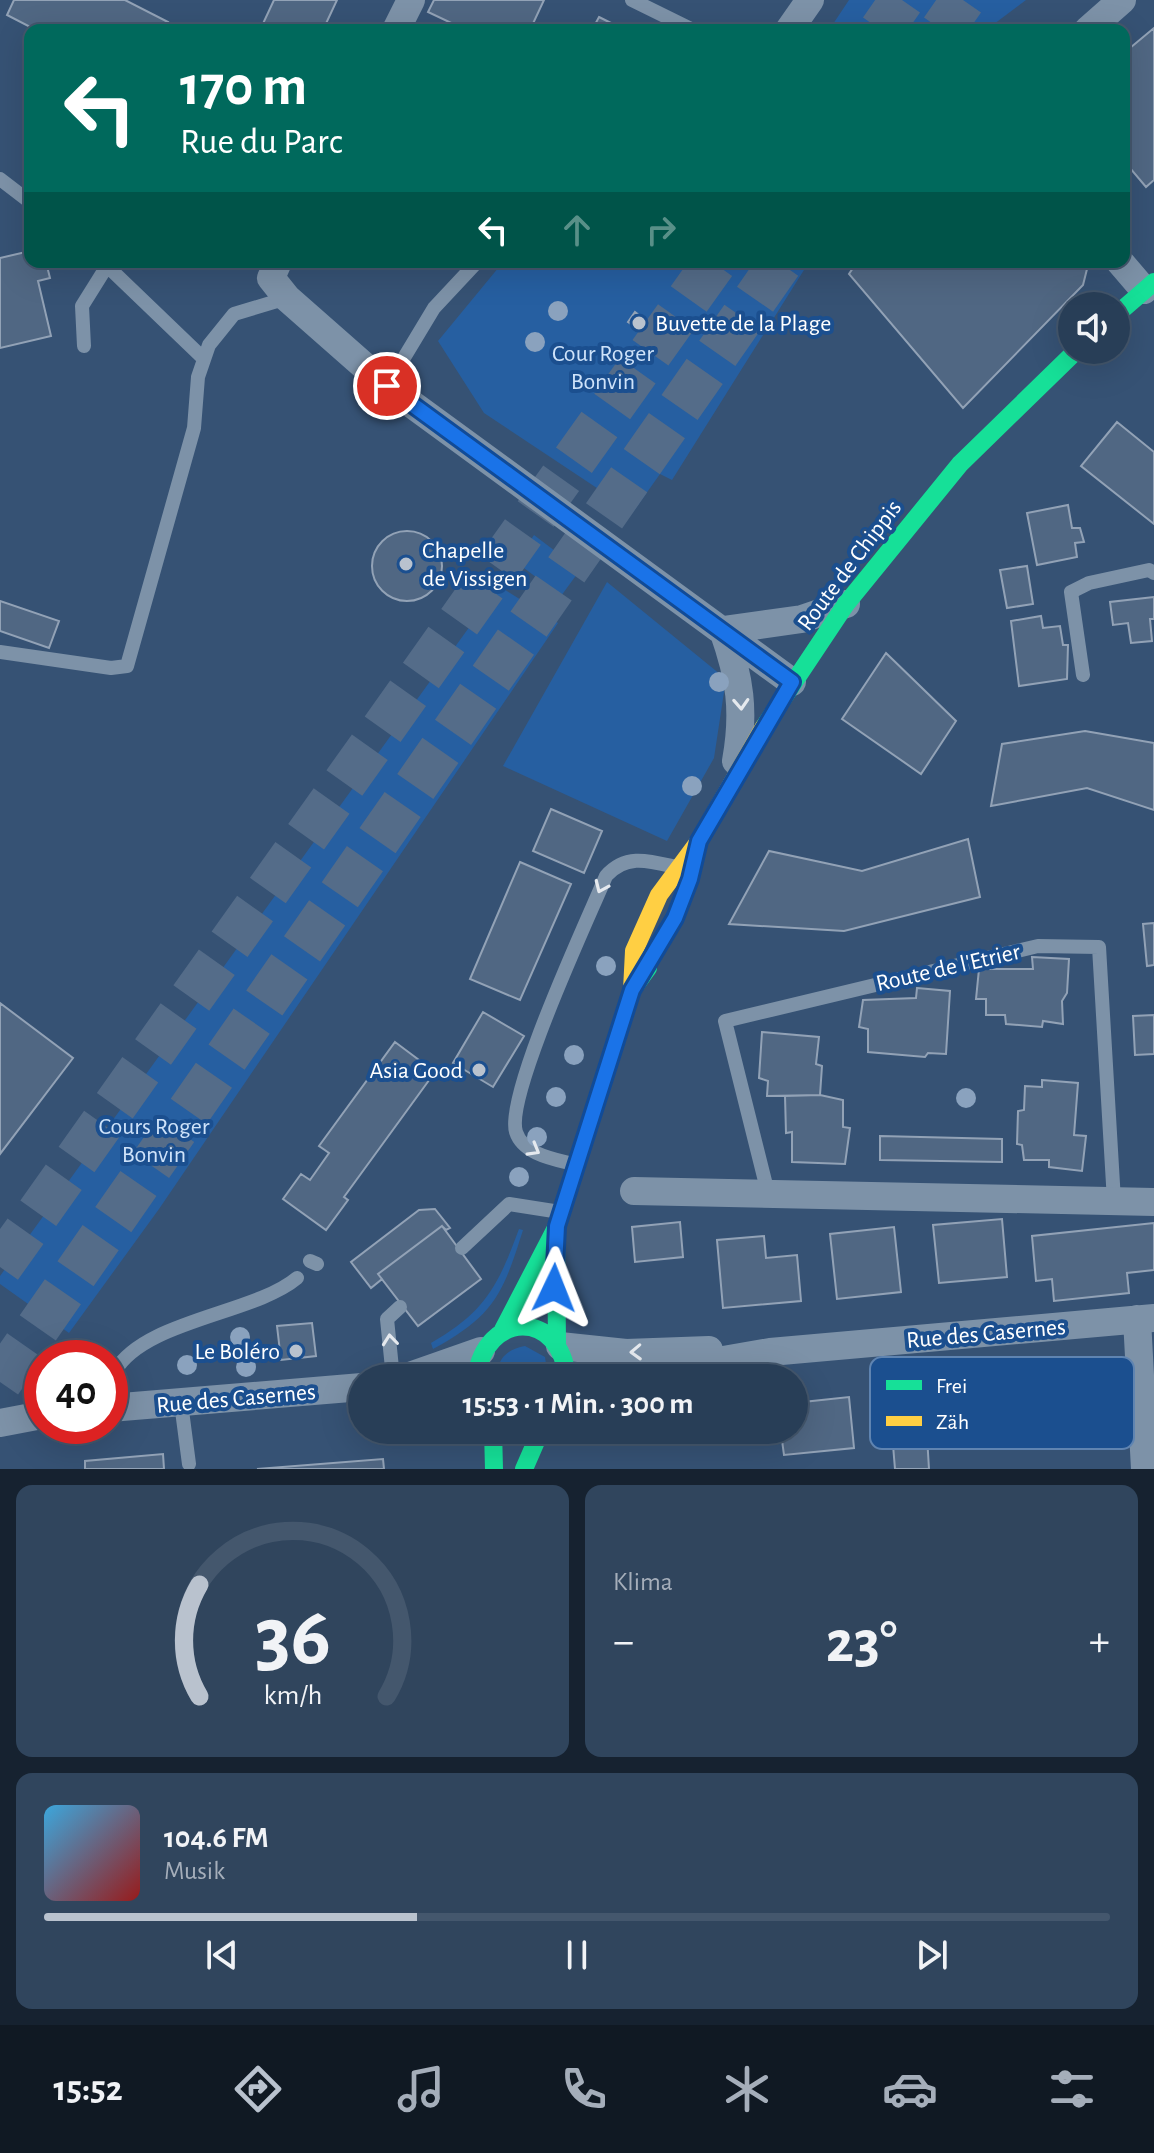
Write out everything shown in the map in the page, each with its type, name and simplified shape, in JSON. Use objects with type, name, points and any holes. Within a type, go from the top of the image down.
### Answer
[{"type":"street","points":[[399,24],[411,0]]},
{"type":"street","points":[[793,24],[810,0]]},
{"type":"street","points":[[1095,24],[1122,0]]},
{"type":"street","points":[[1127,268],[1149,286],[1130,303]]},
{"type":"street","points":[[279,279],[387,386],[792,682]]},
{"type":"street","name":"Route de Chippis","points":[[632,990],[634,951],[659,895],[685,876],[699,841],[792,682],[846,604],[960,464],[1063,364]]},
{"type":"street","points":[[723,630],[802,619],[846,604]]},
{"type":"street","points":[[723,630],[739,677],[742,729],[733,780]]},
{"type":"street","name":"Route de Chippis","points":[[478,1364],[503,1330],[558,1219],[632,990],[656,952]]},
{"type":"street","points":[[634,1191],[1154,1202]]},
{"type":"street","name":"Route de Chippis","points":[[558,1219],[559,1344],[566,1364]]},
{"type":"street","points":[[1145,1469],[1146,1318]]},
{"type":"street","name":"Rue des Casernes","points":[[701,1364],[770,1352],[1146,1318]]},
{"type":"street","points":[[503,1330],[530,1327],[546,1333],[559,1344]]},
{"type":"street","name":"Rue des Casernes","points":[[559,1344],[626,1353],[770,1352]]},
{"type":"street","name":"Rue des Casernes","points":[[128,1407],[348,1388]]},
{"type":"street","points":[[493,1444],[494,1469]]},
{"type":"street","points":[[524,1469],[535,1444]]},
{"type":"lane","points":[[632,0],[681,24]]},
{"type":"lane","points":[[0,179],[24,197]]},
{"type":"lane","points":[[84,346],[82,306],[103,268]]},
{"type":"lane","points":[[109,268],[204,359]]},
{"type":"lane","points":[[387,386],[434,308],[471,268]]},
{"type":"lane","points":[[0,652],[111,668],[127,666],[194,428],[198,377],[209,345],[234,314],[279,279]]},
{"type":"lane","points":[[1083,675],[1071,592],[1089,583],[1149,570],[1154,573]]},
{"type":"lane","points":[[575,1165],[528,1148],[515,1130],[516,1106],[536,1048],[606,876],[616,865],[640,859],[685,876]]},
{"type":"lane","name":"Route de l'Etrier","points":[[768,1193],[725,1021],[1038,946],[1099,947],[1114,1201]]},
{"type":"lane","points":[[462,1248],[509,1204],[558,1219]]},
{"type":"lane","points":[[128,1359],[141,1347],[188,1323],[275,1292],[297,1278]]},
{"type":"lane","points":[[392,1364],[387,1319],[400,1307]]},
{"type":"lane","points":[[181,1403],[189,1464]]},
{"type":"green space","points":[[849,0],[1026,0],[994,24],[833,24]]},
{"type":"green space","name":"Cour Roger Bonvin","points":[[498,268],[805,268],[672,480],[660,474],[633,512],[484,413],[438,341]]},
{"type":"green space","points":[[534,535],[580,570],[561,596],[516,562]]},
{"type":"green space","points":[[607,582],[726,679],[714,758],[667,841],[503,766]]},
{"type":"green space","name":"Cours Roger Bonvin","points":[[499,586],[558,623],[159,1209],[69,1333],[0,1284],[0,1276]]},
{"type":"green space","points":[[519,1229],[523,1230],[516,1252],[493,1301],[470,1325],[433,1349],[431,1343],[465,1320],[487,1296],[504,1266]]},
{"type":"green space","points":[[525,1346],[545,1357],[546,1364],[499,1364],[513,1350]]},
{"type":"building","points":[[14,0],[125,0],[168,22],[24,24],[7,15]]},
{"type":"building","points":[[274,0],[337,0],[326,24],[263,24]]},
{"type":"building","points":[[434,0],[544,0],[533,24],[453,24],[428,12]]},
{"type":"building","points":[[599,17],[613,24],[595,24]]},
{"type":"building","points":[[1154,28],[1154,180],[1146,187],[1130,168],[1130,48]]},
{"type":"building","points":[[24,252],[24,268],[48,268],[50,278],[38,281],[51,336],[0,348],[0,258]]},
{"type":"building","points":[[853,268],[1087,268],[1083,285],[1076,292],[1058,292],[1058,311],[963,408],[849,274]]},
{"type":"building","name":"Buvette de la Plage","points":[[635,312],[651,324],[644,333],[628,322]]},
{"type":"building","points":[[1117,422],[1154,452],[1154,524],[1081,466]]},
{"type":"building","points":[[1068,505],[1072,528],[1080,528],[1084,542],[1075,543],[1077,557],[1037,565],[1027,513]]},
{"type":"building","points":[[407,531],[432,541],[442,566],[432,591],[407,601],[382,591],[372,566],[382,541]]},
{"type":"building","points":[[1027,566],[1033,604],[1007,608],[1000,570]]},
{"type":"building","points":[[1154,597],[1154,619],[1150,619],[1152,641],[1131,643],[1128,623],[1113,625],[1110,602]]},
{"type":"building","points":[[0,601],[59,621],[49,648],[0,631]]},
{"type":"building","points":[[1041,616],[1043,628],[1060,626],[1063,645],[1068,645],[1067,679],[1019,686],[1011,621]]},
{"type":"building","points":[[886,653],[956,721],[921,774],[842,719]]},
{"type":"building","points":[[1085,731],[1154,743],[1154,810],[1087,788],[991,806],[1002,744]]},
{"type":"building","points":[[551,809],[602,831],[584,873],[533,851]]},
{"type":"building","points":[[968,839],[980,897],[844,931],[729,924],[769,851],[862,871]]},
{"type":"building","points":[[520,862],[571,884],[520,1000],[470,979]]},
{"type":"building","points":[[1154,923],[1154,965],[1147,966],[1143,924]]},
{"type":"building","points":[[1032,957],[1069,959],[1067,993],[1062,1001],[1063,1024],[1043,1021],[1042,1027],[1006,1024],[1005,1015],[986,1015],[986,999],[976,999],[979,969],[1033,969]]},
{"type":"building","points":[[917,988],[950,991],[946,1054],[928,1053],[925,1057],[868,1052],[868,1029],[859,1027],[863,1000],[916,998]]},
{"type":"building","points":[[0,1003],[73,1058],[0,1154]]},
{"type":"building","points":[[483,1012],[524,1036],[493,1087],[453,1063]]},
{"type":"building","points":[[1154,1015],[1154,1054],[1135,1055],[1133,1016]]},
{"type":"building","points":[[762,1032],[819,1037],[816,1064],[822,1066],[820,1095],[767,1096],[768,1081],[759,1078]]},
{"type":"building","points":[[395,1042],[435,1072],[344,1197],[348,1200],[326,1230],[283,1199],[301,1174],[310,1180],[329,1153],[319,1146]]},
{"type":"building","points":[[1042,1080],[1078,1083],[1074,1135],[1086,1136],[1082,1171],[1049,1167],[1049,1160],[1024,1160],[1022,1145],[1017,1144],[1018,1111],[1024,1110],[1025,1086],[1042,1087]]},
{"type":"building","points":[[820,1095],[843,1100],[843,1127],[850,1128],[845,1164],[792,1162],[792,1132],[786,1133],[785,1096]]},
{"type":"building","points":[[880,1136],[1002,1139],[1002,1162],[880,1160]]},
{"type":"building","points":[[435,1209],[450,1228],[446,1230],[442,1226],[378,1274],[382,1279],[371,1288],[351,1262],[419,1210]]},
{"type":"building","points":[[1002,1219],[1007,1277],[939,1283],[933,1225]]},
{"type":"building","points":[[680,1222],[683,1257],[635,1262],[632,1227]]},
{"type":"building","points":[[1154,1223],[1154,1270],[1127,1273],[1129,1293],[1054,1301],[1052,1279],[1036,1281],[1032,1236]]},
{"type":"building","points":[[442,1226],[481,1279],[418,1326],[378,1274]]},
{"type":"building","points":[[894,1227],[901,1292],[837,1299],[830,1234]]},
{"type":"building","points":[[764,1236],[766,1258],[797,1255],[801,1301],[723,1308],[717,1240]]},
{"type":"building","points":[[312,1323],[316,1356],[281,1360],[277,1326]]},
{"type":"building","points":[[849,1397],[854,1448],[784,1455],[782,1444],[808,1444],[808,1401]]},
{"type":"building","points":[[893,1449],[928,1449],[929,1469],[895,1469]]},
{"type":"building","points":[[163,1454],[164,1469],[85,1469],[85,1461]]},
{"type":"building","points":[[383,1459],[384,1469],[257,1469]]},
{"type":"tunnel","points":[[885,24],[902,0]]},
{"type":"tunnel","points":[[946,24],[963,0]]},
{"type":"tunnel","points":[[0,1267],[711,268]]},
{"type":"tunnel","points":[[0,1382],[777,268]]},
{"type":"traffic: fast","points":[[1130,303],[1154,282]]},
{"type":"traffic: fast","points":[[764,727],[846,604],[960,464],[1063,364]]},
{"type":"traffic: fast","points":[[503,1330],[557,1226],[632,990],[648,968]]},
{"type":"traffic: fast","points":[[556,1238],[557,1343]]},
{"type":"traffic: fast","points":[[480,1364],[493,1340],[507,1330],[523,1327],[538,1330],[552,1339],[564,1364]]},
{"type":"traffic: fast","points":[[493,1444],[494,1469]]},
{"type":"traffic: fast","points":[[524,1469],[535,1444]]},
{"type":"traffic: slow","points":[[632,990],[634,951],[659,895],[699,841],[764,727]]},
{"type":"place","name":"Buvette de la Plage","points":[[639,323]]},
{"type":"place","name":"Chapelle de Vissigen","points":[[406,564]]},
{"type":"place","name":"Asia Good","points":[[479,1070]]},
{"type":"place","name":"Le Boléro","points":[[296,1351]]},
{"type":"route","points":[[387,386],[792,682],[699,841],[690,879],[675,918],[648,969],[632,990],[564,1199],[557,1226],[554,1288]]}]
